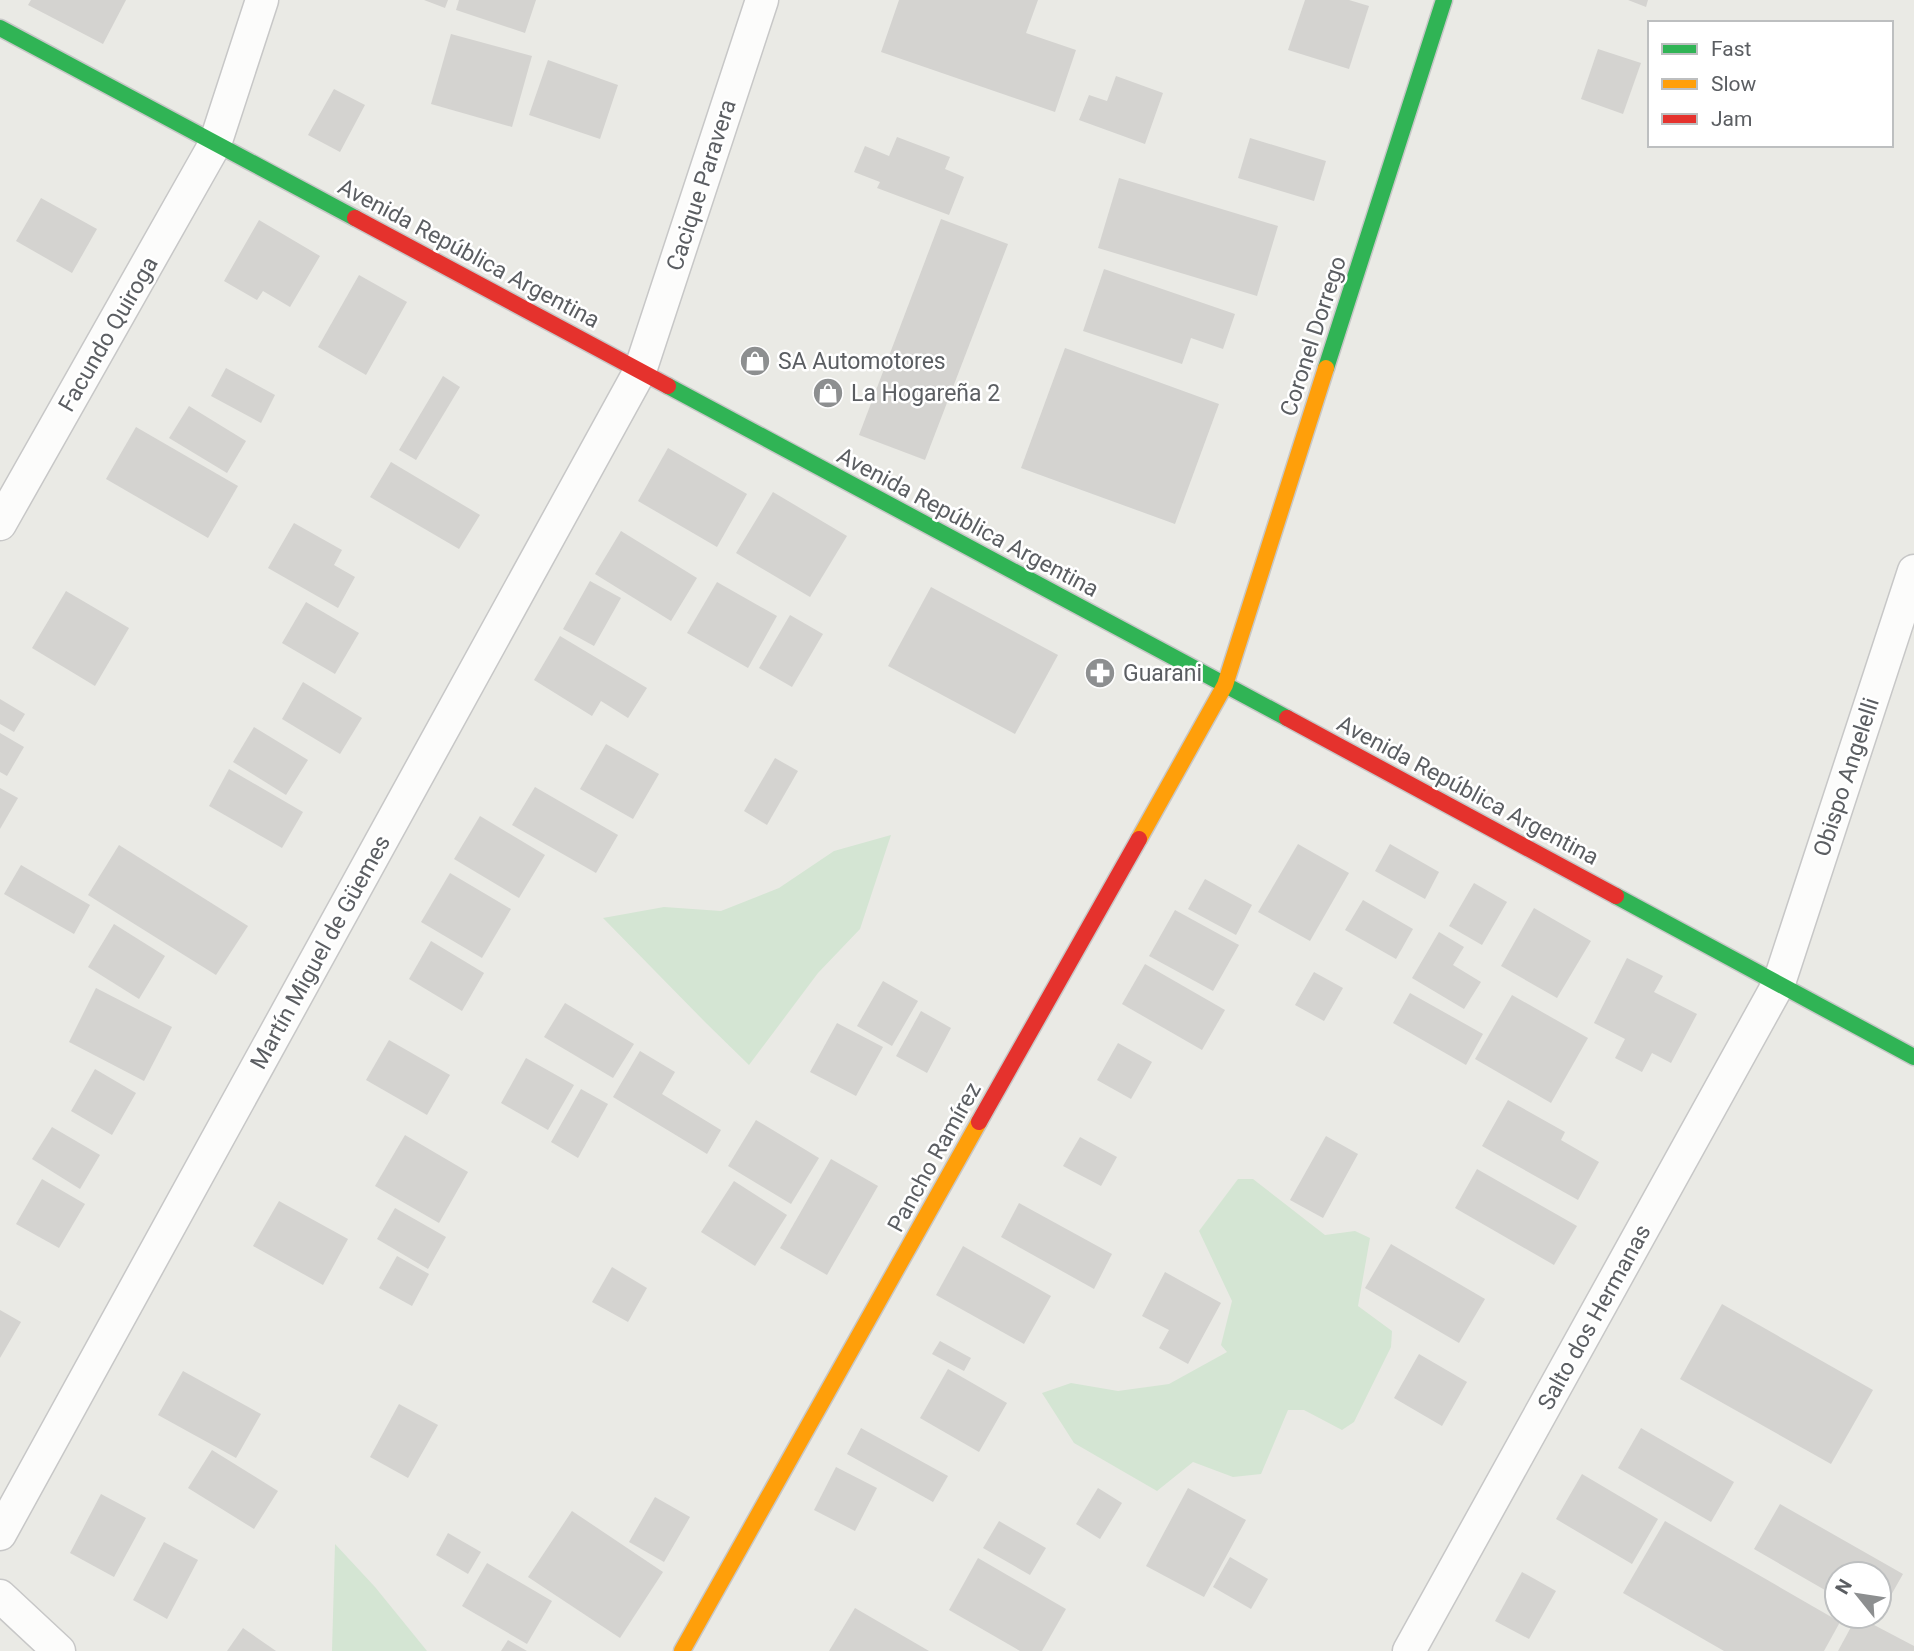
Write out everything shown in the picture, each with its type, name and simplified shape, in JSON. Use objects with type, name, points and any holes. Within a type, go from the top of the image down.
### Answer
[{"type":"main road","name":"Coronel Dorrego","points":[[1225,685],[1444,0]]},
{"type":"main road","name":"Avenida República Argentina","points":[[0,28],[1914,1058]]},
{"type":"main road","name":"Pancho Ramírez","points":[[682,1651],[1225,685]]},
{"type":"street","name":"Facundo Quiroga","points":[[0,524],[215,144],[262,0]]},
{"type":"street","name":"Cacique Paravera","points":[[640,371],[762,0]]},
{"type":"street","name":"Martín Miguel de Güemes","points":[[0,1534],[640,371]]},
{"type":"street","name":"Obispo Angelelli","points":[[1779,984],[1914,571]]},
{"type":"street","name":"Salto dos Hermanas","points":[[1409,1651],[1779,984]]},
{"type":"street","points":[[0,1596],[59,1651]]},
{"type":"green space","points":[[891,835],[860,929],[818,973],[749,1065],[603,918],[664,907],[721,911],[779,888],[834,851]]},
{"type":"green space","points":[[1238,1179],[1253,1179],[1325,1235],[1355,1231],[1370,1238],[1358,1306],[1392,1331],[1391,1347],[1354,1422],[1342,1430],[1304,1410],[1288,1410],[1261,1474],[1233,1477],[1193,1462],[1157,1491],[1074,1443],[1042,1393],[1071,1383],[1118,1391],[1169,1384],[1227,1352],[1221,1345],[1232,1301],[1199,1231]]},
{"type":"green space","points":[[335,1544],[375,1587],[427,1651],[332,1651]]},
{"type":"building","points":[[31,0],[126,0],[103,44],[28,5]]},
{"type":"building","points":[[424,0],[448,0],[445,8]]},
{"type":"building","points":[[459,0],[536,0],[525,33],[456,10]]},
{"type":"building","points":[[899,0],[1038,0],[1026,33],[1076,50],[1055,112],[881,52]]},
{"type":"building","points":[[1305,0],[1349,0],[1369,6],[1349,69],[1288,50]]},
{"type":"building","points":[[1628,0],[1648,0],[1646,7]]},
{"type":"building","points":[[451,34],[532,56],[512,127],[431,104]]},
{"type":"building","points":[[1598,49],[1641,63],[1623,114],[1581,99]]},
{"type":"building","points":[[548,60],[618,85],[600,139],[529,115]]},
{"type":"building","points":[[1116,76],[1163,93],[1145,144],[1079,120],[1089,95],[1107,101]]},
{"type":"building","points":[[334,89],[365,105],[340,152],[308,135]]},
{"type":"building","points":[[897,137],[950,157],[945,169],[964,177],[949,215],[877,188],[880,182],[854,172],[865,146],[889,156]]},
{"type":"building","points":[[1250,138],[1326,161],[1314,201],[1238,178]]},
{"type":"building","points":[[1119,178],[1278,226],[1257,296],[1098,248]]},
{"type":"building","points":[[41,198],[97,229],[72,273],[16,241]]},
{"type":"building","points":[[941,219],[1008,244],[925,460],[859,435]]},
{"type":"building","points":[[259,220],[320,256],[290,307],[263,291],[257,300],[224,281]]},
{"type":"building","points":[[1104,269],[1235,314],[1223,349],[1191,338],[1182,364],[1083,331]]},
{"type":"building","points":[[359,275],[407,302],[366,375],[318,347]]},
{"type":"building","points":[[1065,348],[1219,404],[1175,524],[1021,468]]},
{"type":"building","points":[[226,368],[275,395],[261,423],[211,396]]},
{"type":"building","points":[[443,376],[460,387],[416,460],[399,450]]},
{"type":"building","points":[[189,406],[246,441],[227,473],[169,438]]},
{"type":"building","points":[[136,427],[238,486],[208,538],[106,479]]},
{"type":"building","points":[[668,448],[747,494],[717,547],[638,501]]},
{"type":"building","points":[[391,462],[480,515],[459,549],[370,497]]},
{"type":"building","points":[[773,492],[847,536],[810,597],[736,553]]},
{"type":"building","points":[[294,523],[342,550],[334,565],[355,577],[338,608],[268,568]]},
{"type":"building","points":[[621,531],[697,578],[671,621],[595,574]]},
{"type":"building","points":[[590,581],[621,598],[594,646],[563,629]]},
{"type":"building","points":[[717,582],[777,616],[748,668],[687,633]]},
{"type":"building","points":[[931,587],[1058,655],[1015,734],[888,666]]},
{"type":"building","points":[[66,591],[129,628],[95,686],[32,648]]},
{"type":"building","points":[[306,602],[359,633],[335,674],[282,643]]},
{"type":"building","points":[[790,615],[823,634],[792,687],[759,668]]},
{"type":"building","points":[[560,636],[647,688],[628,718],[601,701],[592,716],[534,680]]},
{"type":"building","points":[[303,682],[362,718],[340,754],[282,719]]},
{"type":"building","points":[[0,699],[25,714],[14,732],[0,724]]},
{"type":"building","points":[[254,727],[308,760],[286,795],[233,762]]},
{"type":"building","points":[[0,733],[24,747],[7,776],[0,772]]},
{"type":"building","points":[[606,744],[659,774],[633,819],[580,789]]},
{"type":"building","points":[[775,758],[798,771],[767,825],[744,811]]},
{"type":"building","points":[[229,769],[303,812],[282,848],[209,806]]},
{"type":"building","points":[[535,787],[618,835],[596,873],[512,825]]},
{"type":"building","points":[[0,788],[18,798],[0,829]]},
{"type":"building","points":[[480,816],[545,855],[519,898],[454,859]]},
{"type":"building","points":[[1298,844],[1349,873],[1310,941],[1258,912]]},
{"type":"building","points":[[1390,844],[1439,872],[1425,899],[1375,871]]},
{"type":"building","points":[[119,845],[248,926],[216,975],[88,895]]},
{"type":"building","points":[[21,865],[90,905],[74,934],[4,894]]},
{"type":"building","points":[[450,873],[511,909],[482,958],[421,922]]},
{"type":"building","points":[[1205,879],[1252,905],[1236,935],[1188,909]]},
{"type":"building","points":[[1474,883],[1507,902],[1482,945],[1449,926]]},
{"type":"building","points":[[1363,900],[1413,929],[1396,959],[1345,930]]},
{"type":"building","points":[[1534,908],[1591,941],[1557,998],[1501,966]]},
{"type":"building","points":[[1175,910],[1239,945],[1213,991],[1149,956]]},
{"type":"building","points":[[114,924],[165,956],[139,999],[88,967]]},
{"type":"building","points":[[1439,932],[1464,947],[1453,965],[1481,982],[1464,1009],[1412,978]]},
{"type":"building","points":[[431,941],[484,973],[462,1011],[409,979]]},
{"type":"building","points":[[1627,958],[1663,976],[1654,992],[1697,1014],[1671,1063],[1652,1053],[1642,1072],[1615,1058],[1625,1039],[1594,1023]]},
{"type":"building","points":[[1145,964],[1225,1010],[1202,1050],[1122,1004]]},
{"type":"building","points":[[1314,972],[1343,988],[1324,1021],[1295,1005]]},
{"type":"building","points":[[883,981],[918,1001],[892,1046],[857,1026]]},
{"type":"building","points":[[96,988],[172,1027],[144,1081],[69,1042]]},
{"type":"building","points":[[1410,993],[1483,1034],[1466,1065],[1393,1023]]},
{"type":"building","points":[[1512,995],[1588,1038],[1551,1103],[1475,1059]]},
{"type":"building","points":[[565,1003],[634,1044],[613,1078],[544,1037]]},
{"type":"building","points":[[921,1011],[951,1028],[927,1073],[896,1056]]},
{"type":"building","points":[[837,1023],[883,1047],[856,1096],[810,1072]]},
{"type":"building","points":[[389,1040],[450,1075],[427,1115],[366,1080]]},
{"type":"building","points":[[1118,1043],[1152,1062],[1131,1099],[1097,1080]]},
{"type":"building","points":[[640,1051],[675,1072],[662,1094],[721,1130],[707,1154],[613,1097]]},
{"type":"building","points":[[526,1058],[574,1085],[548,1130],[501,1103]]},
{"type":"building","points":[[95,1069],[136,1093],[112,1135],[71,1111]]},
{"type":"building","points":[[581,1089],[608,1104],[578,1158],[551,1142]]},
{"type":"building","points":[[1508,1100],[1565,1132],[1561,1140],[1599,1162],[1578,1200],[1482,1146]]},
{"type":"building","points":[[756,1120],[819,1158],[791,1204],[728,1166]]},
{"type":"building","points":[[52,1127],[100,1155],[80,1189],[32,1159]]},
{"type":"building","points":[[405,1135],[468,1172],[439,1223],[375,1186]]},
{"type":"building","points":[[1326,1136],[1358,1154],[1323,1218],[1290,1200]]},
{"type":"building","points":[[1080,1137],[1117,1157],[1101,1186],[1063,1166]]},
{"type":"building","points":[[831,1159],[878,1186],[827,1275],[780,1248]]},
{"type":"building","points":[[1477,1169],[1577,1226],[1554,1265],[1455,1208]]},
{"type":"building","points":[[42,1179],[85,1204],[59,1248],[16,1224]]},
{"type":"building","points":[[734,1181],[787,1215],[755,1266],[701,1232]]},
{"type":"building","points":[[279,1201],[348,1239],[323,1285],[253,1246]]},
{"type":"building","points":[[1019,1203],[1112,1254],[1094,1289],[1001,1237]]},
{"type":"building","points":[[395,1208],[446,1237],[428,1269],[377,1239]]},
{"type":"building","points":[[1391,1244],[1485,1299],[1459,1343],[1365,1288]]},
{"type":"building","points":[[963,1246],[1051,1296],[1024,1344],[936,1295]]},
{"type":"building","points":[[397,1256],[429,1274],[412,1306],[379,1288]]},
{"type":"building","points":[[612,1267],[647,1288],[628,1322],[592,1302]]},
{"type":"building","points":[[1165,1272],[1221,1303],[1188,1364],[1159,1348],[1169,1330],[1142,1316]]},
{"type":"building","points":[[1722,1304],[1873,1390],[1831,1464],[1680,1379]]},
{"type":"building","points":[[0,1310],[21,1322],[0,1358]]},
{"type":"building","points":[[940,1341],[971,1358],[964,1371],[932,1354]]},
{"type":"building","points":[[1419,1354],[1467,1382],[1442,1426],[1394,1398]]},
{"type":"building","points":[[948,1369],[1007,1403],[979,1452],[920,1418]]},
{"type":"building","points":[[183,1371],[261,1414],[236,1458],[158,1415]]},
{"type":"building","points":[[399,1404],[438,1425],[408,1478],[370,1457]]},
{"type":"building","points":[[861,1428],[948,1476],[933,1502],[847,1454]]},
{"type":"building","points":[[1641,1428],[1734,1482],[1711,1522],[1618,1468]]},
{"type":"building","points":[[212,1450],[278,1491],[254,1529],[188,1488]]},
{"type":"building","points":[[836,1467],[877,1488],[855,1531],[814,1510]]},
{"type":"building","points":[[1582,1474],[1658,1519],[1632,1564],[1556,1519]]},
{"type":"building","points":[[1098,1488],[1122,1503],[1100,1539],[1076,1524]]},
{"type":"building","points":[[1188,1488],[1246,1520],[1204,1597],[1146,1566]]},
{"type":"building","points":[[101,1494],[146,1518],[114,1577],[70,1553]]},
{"type":"building","points":[[655,1497],[690,1517],[664,1562],[629,1542]]},
{"type":"building","points":[[1780,1504],[1878,1560],[1823,1560],[1823,1589],[1754,1549]]},
{"type":"building","points":[[572,1511],[663,1572],[620,1638],[528,1577]]},
{"type":"building","points":[[999,1521],[1046,1548],[1030,1575],[983,1548]]},
{"type":"building","points":[[1665,1521],[1823,1612],[1823,1630],[1836,1630],[1824,1651],[1724,1651],[1623,1593]]},
{"type":"building","points":[[448,1533],[481,1552],[468,1574],[436,1555]]},
{"type":"building","points":[[164,1542],[198,1560],[167,1619],[133,1600]]},
{"type":"building","points":[[1230,1557],[1268,1579],[1251,1609],[1213,1587]]},
{"type":"building","points":[[978,1558],[1066,1609],[1042,1651],[1020,1651],[949,1610]]},
{"type":"building","points":[[487,1563],[552,1601],[527,1644],[462,1606]]},
{"type":"building","points":[[1893,1568],[1903,1574],[1893,1592]]},
{"type":"building","points":[[1522,1572],[1556,1591],[1529,1639],[1495,1621]]},
{"type":"building","points":[[855,1608],[929,1651],[829,1651]]},
{"type":"building","points":[[243,1628],[276,1651],[227,1651]]},
{"type":"building","points":[[1849,1630],[1884,1630],[1914,1646],[1914,1651],[1838,1651]]},
{"type":"building","points":[[508,1640],[527,1651],[501,1651]]},
{"type":"traffic: fast","points":[[1326,368],[1444,0]]},
{"type":"traffic: fast","points":[[0,28],[355,218]]},
{"type":"traffic: fast","points":[[668,386],[1287,718]]},
{"type":"traffic: fast","points":[[1616,896],[1914,1057]]},
{"type":"traffic: slow","points":[[1139,839],[1225,685],[1326,368]]},
{"type":"traffic: slow","points":[[682,1651],[979,1122]]},
{"type":"traffic: jam","points":[[355,218],[668,386]]},
{"type":"traffic: jam","points":[[1287,718],[1616,896]]},
{"type":"traffic: jam","points":[[979,1122],[1139,839]]},
{"type":"place","name":"SA Automotores","points":[[755,361]]},
{"type":"place","name":"La Hogareña 2","points":[[828,393]]},
{"type":"place","name":"Guarani","points":[[1100,673]]}]
